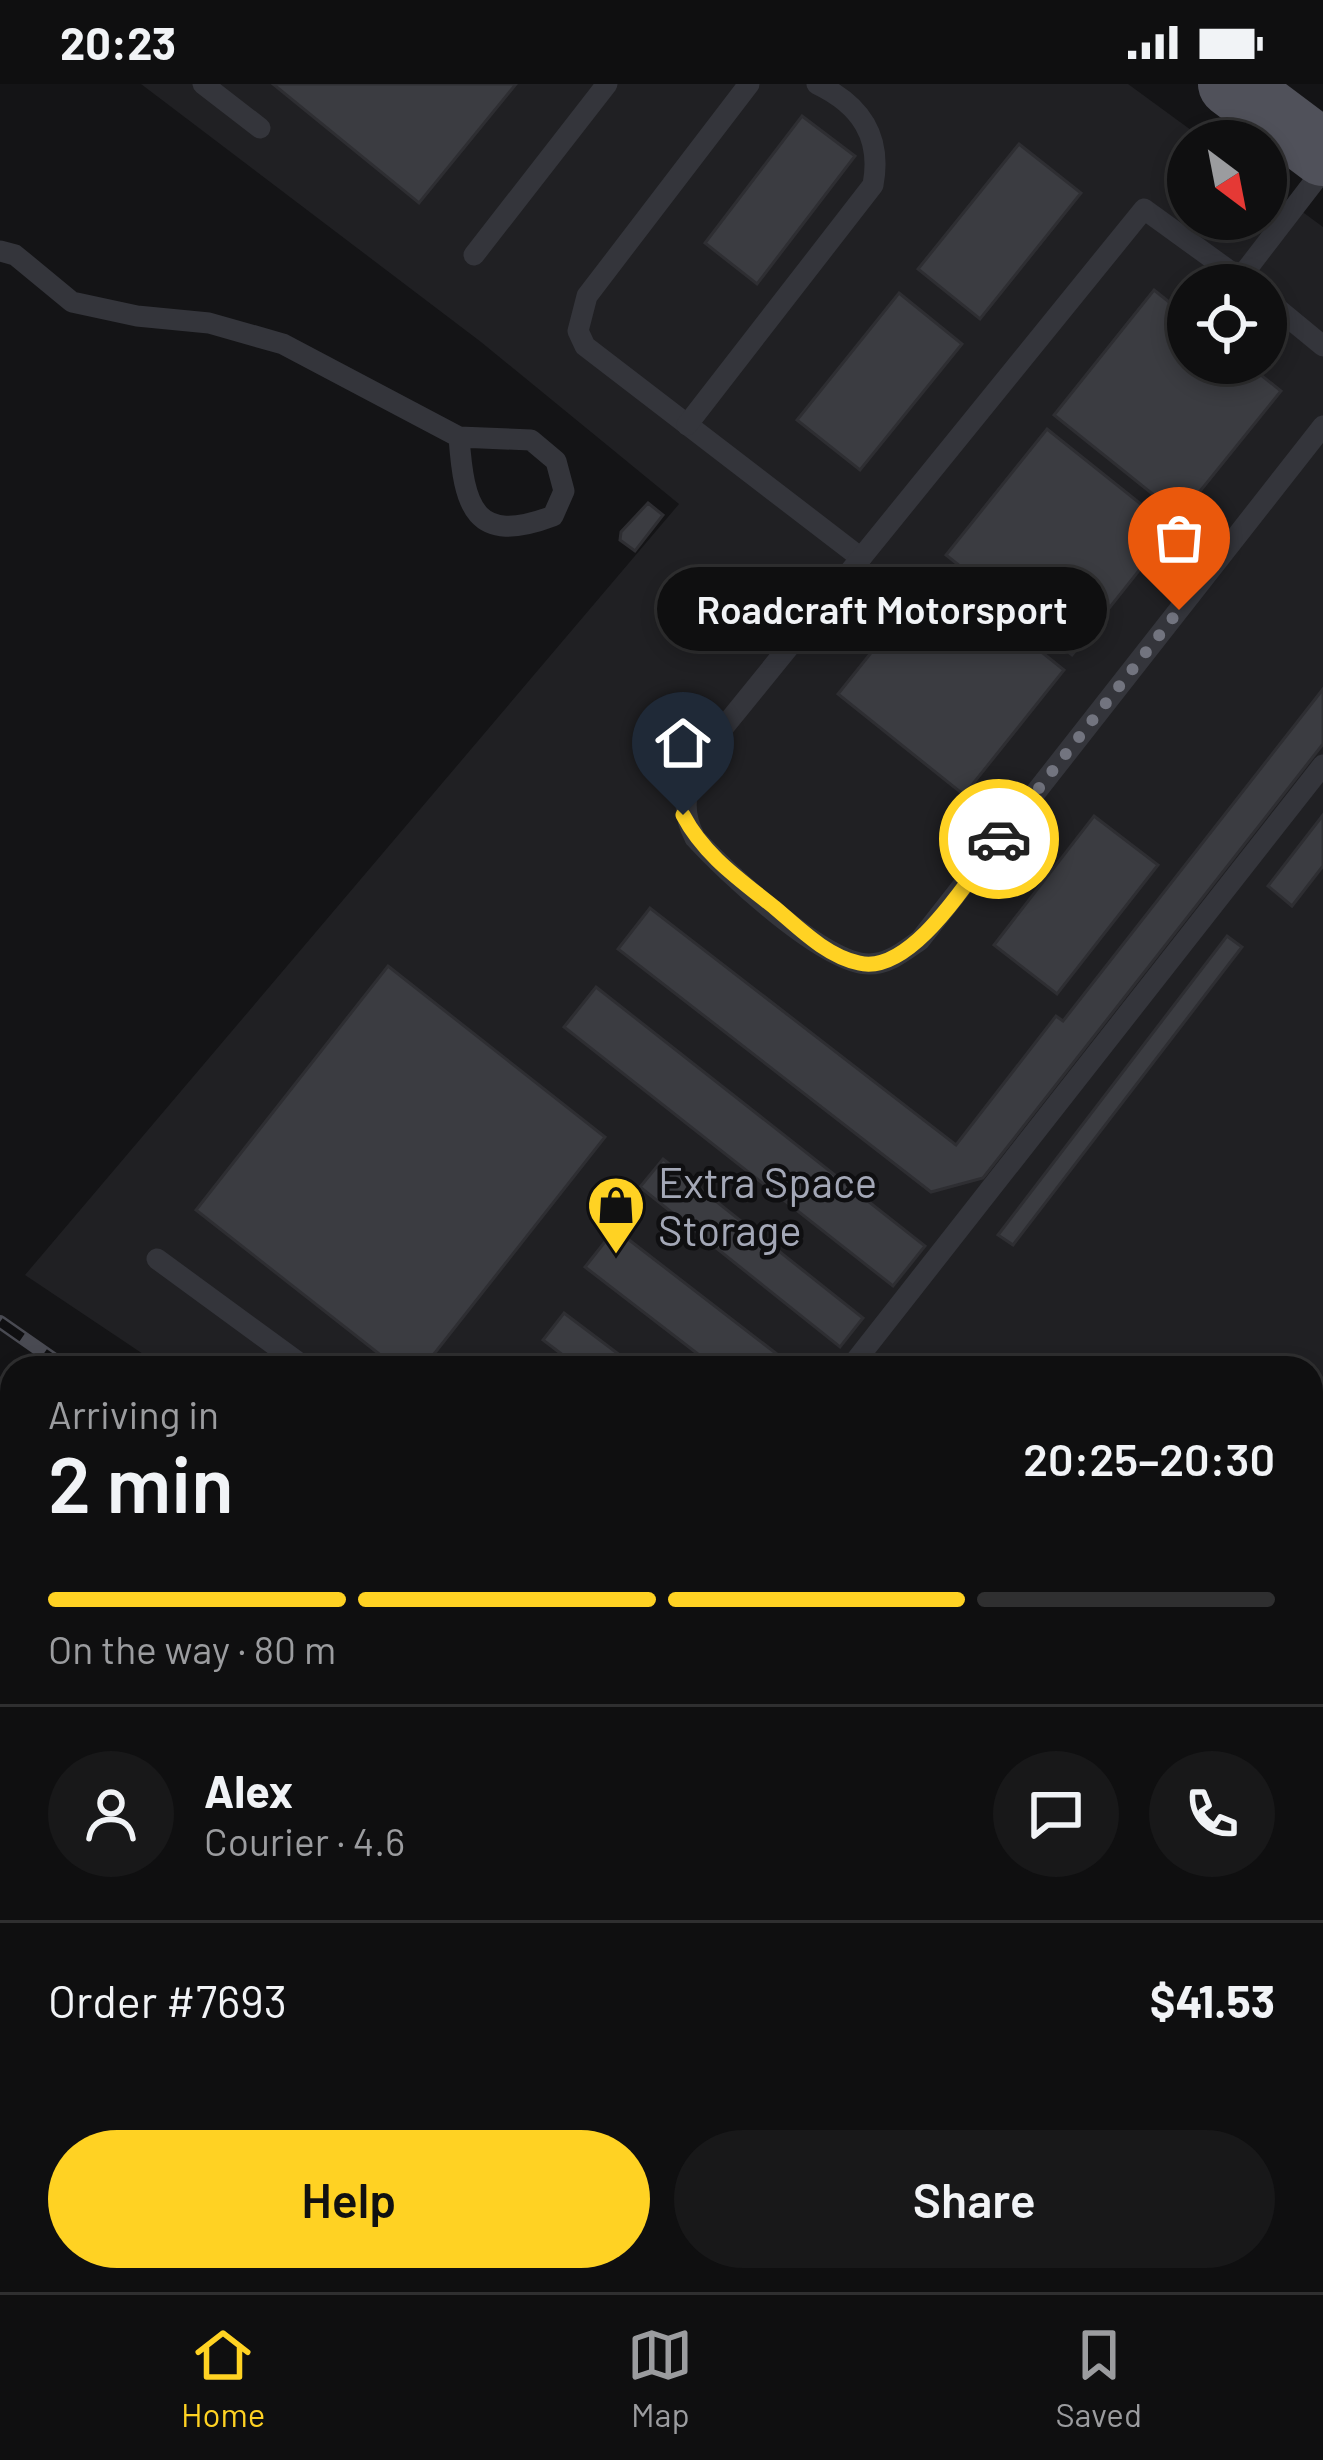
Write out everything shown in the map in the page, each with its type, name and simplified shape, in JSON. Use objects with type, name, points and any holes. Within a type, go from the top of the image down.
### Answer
[{"type":"main road","points":[[1231,84],[1323,153]]},
{"type":"lane","points":[[203,84],[260,128]]},
{"type":"lane","points":[[474,255],[607,84]]},
{"type":"lane","points":[[749,84],[580,313],[578,331],[585,346],[861,558]]},
{"type":"lane","points":[[687,425],[873,185],[874,136],[856,110],[817,84]]},
{"type":"lane","points":[[1256,264],[1323,170]]},
{"type":"lane","points":[[1221,264],[1144,208],[715,738],[686,788],[683,815],[712,857],[825,949],[876,964],[920,940],[1323,426]]},
{"type":"lane","points":[[0,250],[15,255],[72,302],[137,316],[209,323],[283,344],[459,437],[531,440],[556,461],[564,490],[553,516],[517,530],[486,521],[463,492],[459,437]]},
{"type":"lane","points":[[1287,316],[1323,346]]},
{"type":"lane","points":[[859,1356],[1323,765]]},
{"type":"lane","points":[[157,1258],[291,1356]]},
{"type":"shaded area","points":[[141,84],[1128,84],[1177,120],[1167,120],[1167,240],[1287,240],[1287,200],[1323,227],[1323,1356],[146,1356],[25,1275],[679,504],[481,342]]},
{"type":"building","points":[[273,84],[516,84],[419,203]]},
{"type":"building","points":[[802,116],[855,156],[757,284],[705,243]]},
{"type":"building","points":[[1019,144],[1081,193],[980,319],[918,269]]},
{"type":"building","points":[[1154,290],[1167,300],[1167,384],[1272,384],[1281,391],[1180,516],[1054,415]]},
{"type":"building","points":[[899,293],[962,344],[860,470],[797,420]]},
{"type":"building","points":[[1047,429],[1172,529],[1072,655],[946,555]]},
{"type":"building","points":[[648,503],[663,515],[635,551],[620,540],[621,532]]},
{"type":"building","points":[[938,569],[1064,670],[964,795],[838,694]]},
{"type":"building","points":[[1323,689],[1323,744],[983,1178],[931,1192],[618,949],[650,908],[956,1145],[1056,1016],[1063,1021]]},
{"type":"building","points":[[1323,815],[1323,866],[1292,906],[1268,886]]},
{"type":"building","points":[[1094,816],[1158,865],[1057,994],[994,945]]},
{"type":"building","points":[[1227,936],[1242,947],[1013,1245],[998,1235]]},
{"type":"building","points":[[388,966],[605,1137],[432,1356],[382,1356],[196,1210]]},
{"type":"building","points":[[596,987],[925,1246],[893,1286],[564,1027]]},
{"type":"building","points":[[663,1159],[863,1318],[840,1347],[640,1187]]},
{"type":"building","points":[[615,1229],[779,1356],[700,1356],[585,1267]]},
{"type":"building","points":[[564,1313],[621,1356],[564,1356],[543,1340]]},
{"type":"railway","points":[[0,1322],[49,1356]]},
{"type":"way so far","points":[[999,839],[1179,610]]},
{"type":"place","name":"Roadcraft Motorsport","points":[[1179,610]]},
{"type":"place","name":"Extra Space Storage","points":[[616,1256]]},
{"type":"route","points":[[683,815],[712,857],[825,949],[858,963],[876,964],[898,956],[920,940],[999,839]]}]
